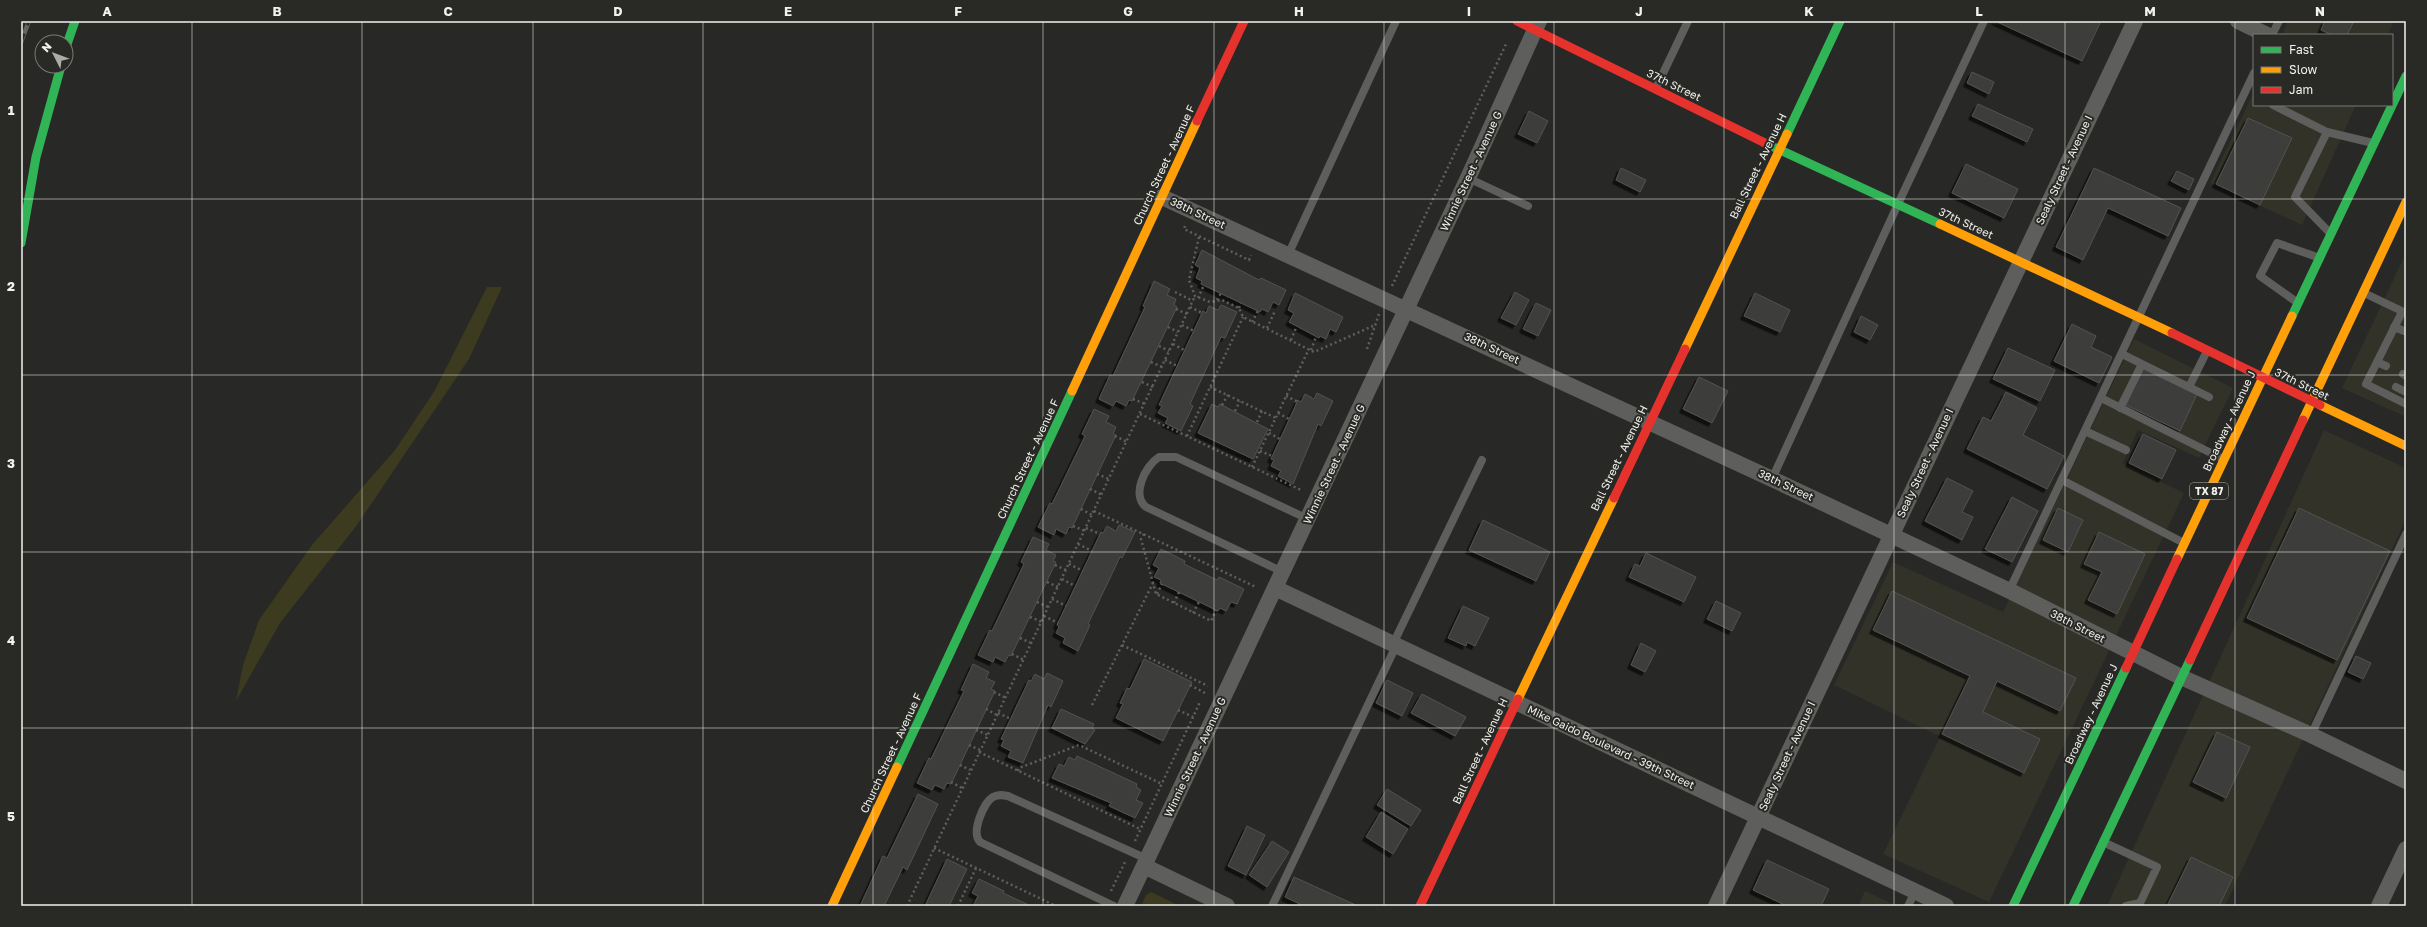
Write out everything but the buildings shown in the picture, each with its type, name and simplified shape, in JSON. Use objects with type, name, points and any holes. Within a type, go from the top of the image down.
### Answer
[{"type":"main road","points":[[70,34],[75,21]]},
{"type":"main road","name":"Church Street - Avenue F","points":[[832,906],[1244,21]]},
{"type":"main road","name":"37th Street","points":[[1517,21],[1537,25],[1655,89],[1780,150],[2207,350],[2311,402],[2406,446]]},
{"type":"main road","name":"Ball Street - Avenue H","points":[[1420,906],[1840,21]]},
{"type":"main road","points":[[21,243],[36,157],[59,74]]},
{"type":"main road","name":"Broadway - Avenue J","points":[[2012,906],[2374,143],[2398,97],[2406,76]]},
{"type":"main road","points":[[2073,906],[2406,202]]},
{"type":"street","name":"Sealy Street - Avenue I","points":[[1716,906],[2135,21]]},
{"type":"street","points":[[2238,21],[2265,34]]},
{"type":"street","name":"Winnie Street - Avenue G","points":[[1125,906],[1468,178],[1537,25]]},
{"type":"street","name":"38th Street","points":[[1162,197],[1650,421],[2009,591],[2132,654],[2311,735],[2406,781]]},
{"type":"street","name":"Mike Gaido Boulevard - 39th Street","points":[[1275,588],[1946,906]]},
{"type":"street","points":[[2379,906],[2406,849]]},
{"type":"street","points":[[1145,863],[1227,906]]},
{"type":"lane","points":[[1288,255],[1396,21]]},
{"type":"lane","points":[[1655,89],[1688,21]]},
{"type":"lane","points":[[1772,479],[1984,21]]},
{"type":"lane","points":[[2272,34],[2279,21]]},
{"type":"lane","points":[[2009,591],[2253,75]]},
{"type":"lane","points":[[2246,91],[2253,94]]},
{"type":"lane","points":[[2275,106],[2327,132],[2374,143]]},
{"type":"lane","points":[[2327,132],[2295,196],[2331,234]]},
{"type":"lane","points":[[1468,178],[1528,206]]},
{"type":"lane","points":[[2298,304],[2260,276],[2277,243],[2320,258]]},
{"type":"lane","points":[[2363,293],[2404,313],[2394,327],[2366,384],[2406,404]]},
{"type":"lane","points":[[2394,327],[2404,331]]},
{"type":"lane","points":[[2386,345],[2394,349]]},
{"type":"lane","points":[[2189,387],[2207,350]]},
{"type":"lane","points":[[2122,354],[2209,397]]},
{"type":"lane","points":[[2377,362],[2386,366]]},
{"type":"lane","points":[[2120,408],[2142,364]]},
{"type":"lane","points":[[2371,375],[2379,379]]},
{"type":"lane","points":[[2396,387],[2406,392]]},
{"type":"lane","points":[[2101,398],[2224,460]]},
{"type":"lane","points":[[2085,431],[2126,450]]},
{"type":"lane","points":[[1283,572],[1142,504],[1138,491],[1149,467],[1159,457],[1176,457],[1308,520]]},
{"type":"lane","points":[[1272,906],[1482,460]]},
{"type":"lane","points":[[2062,480],[2185,543]]},
{"type":"lane","points":[[2311,735],[2406,534]]},
{"type":"lane","points":[[1114,906],[980,842],[976,838],[975,829],[986,803],[998,795],[1008,796],[1130,852],[1145,863]]},
{"type":"lane","points":[[2103,842],[2157,867],[2141,905],[2126,906]]},
{"type":"lane","points":[[1908,906],[1915,892]]},
{"type":"path","points":[[1366,354],[1373,326],[1507,42]]},
{"type":"path","points":[[1199,237],[1188,280],[1195,296],[1198,298],[1210,302],[1222,300],[1239,308],[1243,317],[1314,352],[1373,326]]},
{"type":"path","points":[[1198,298],[1204,285]]},
{"type":"path","points":[[1175,292],[1193,301]]},
{"type":"path","points":[[1217,301],[1221,293]]},
{"type":"path","points":[[907,906],[1195,296]]},
{"type":"path","points":[[1239,308],[1241,303]]},
{"type":"path","points":[[1190,307],[1202,313]]},
{"type":"path","points":[[1176,309],[1186,314]]},
{"type":"path","points":[[1252,322],[1258,311]]},
{"type":"path","points":[[1267,328],[1275,311]]},
{"type":"path","points":[[1187,436],[1243,317]]},
{"type":"path","points":[[1182,325],[1194,331]]},
{"type":"path","points":[[1168,327],[1178,332]]},
{"type":"path","points":[[1291,340],[1296,328]]},
{"type":"path","points":[[1252,467],[1316,337]]},
{"type":"path","points":[[1173,344],[1184,350]]},
{"type":"path","points":[[1158,346],[1169,351]]},
{"type":"path","points":[[1165,360],[1177,366]]},
{"type":"path","points":[[1151,362],[1162,367]]},
{"type":"path","points":[[1142,382],[1153,387]]},
{"type":"path","points":[[1210,387],[1276,418]]},
{"type":"path","points":[[1222,405],[1228,395]]},
{"type":"path","points":[[1286,396],[1298,402]]},
{"type":"path","points":[[1133,399],[1145,404]]},
{"type":"path","points":[[1235,411],[1240,401]]},
{"type":"path","points":[[1257,422],[1262,411]]},
{"type":"path","points":[[1140,414],[1301,490]]},
{"type":"path","points":[[1278,414],[1289,419]]},
{"type":"path","points":[[1269,433],[1280,439]]},
{"type":"path","points":[[1115,436],[1127,442]]},
{"type":"path","points":[[1260,451],[1272,456]]},
{"type":"path","points":[[1097,474],[1109,479]]},
{"type":"path","points":[[1291,512],[1305,483]]},
{"type":"path","points":[[1090,489],[1102,495]]},
{"type":"path","points":[[1081,509],[1092,515]]},
{"type":"path","points":[[1094,511],[1256,587]]},
{"type":"path","points":[[1073,526],[1084,531]]},
{"type":"path","points":[[1086,528],[1100,534]]},
{"type":"path","points":[[1144,534],[1141,539],[1157,594],[1211,621],[1216,610]]},
{"type":"path","points":[[1078,544],[1092,551]]},
{"type":"path","points":[[1069,564],[1083,571]]},
{"type":"path","points":[[1252,594],[1266,564]]},
{"type":"path","points":[[1055,565],[1066,570]]},
{"type":"path","points":[[1062,579],[1075,586]]},
{"type":"path","points":[[1047,582],[1058,587]]},
{"type":"path","points":[[1092,705],[1153,583]]},
{"type":"path","points":[[1157,594],[1162,584]]},
{"type":"path","points":[[1174,603],[1179,592]]},
{"type":"path","points":[[1052,599],[1066,606]]},
{"type":"path","points":[[1037,602],[1048,607]]},
{"type":"path","points":[[1194,613],[1199,602]]},
{"type":"path","points":[[1044,616],[1058,623]]},
{"type":"path","points":[[1030,617],[1042,622]]},
{"type":"path","points":[[1020,638],[1031,643]]},
{"type":"path","points":[[1122,645],[1208,686]]},
{"type":"path","points":[[1012,654],[1024,660]]},
{"type":"path","points":[[1106,902],[1212,679]]},
{"type":"path","points":[[1190,685],[1205,693]]},
{"type":"path","points":[[994,692],[1006,698]]},
{"type":"path","points":[[986,709],[1011,719]]},
{"type":"path","points":[[1178,710],[1193,717]]},
{"type":"path","points":[[976,730],[988,735]]},
{"type":"path","points":[[969,745],[1018,771],[1140,829]]},
{"type":"path","points":[[1018,771],[1019,768],[1079,745],[1162,784]]},
{"type":"path","points":[[960,765],[970,770]]},
{"type":"path","points":[[951,782],[962,788]]},
{"type":"path","points":[[934,848],[1056,906]]},
{"type":"path","points":[[958,906],[976,868]]},
{"type":"shaded area","points":[[2288,21],[2394,21],[2388,34],[2282,34]]},
{"type":"shaded area","points":[[2253,94],[2253,106],[2356,106],[2302,225],[2210,183]]},
{"type":"shaded area","points":[[2406,253],[2406,417],[2342,388]]},
{"type":"shaded area","points":[[487,287],[502,287],[469,359],[357,525],[280,623],[236,701],[243,665],[259,620],[312,545],[395,450],[435,390]]},
{"type":"shaded area","points":[[2134,339],[2233,388],[2199,458],[2138,430],[2123,463],[2184,493],[2044,787],[1834,685],[1893,562],[2003,612]]},
{"type":"shaded area","points":[[2324,430],[2406,468],[2406,519],[2225,906],[2107,906]]},
{"type":"shaded area","points":[[1940,737],[2044,787],[1989,902],[1883,854]]},
{"type":"shaded area","points":[[1865,891],[1897,906],[1858,906]]},
{"type":"shaded area","points":[[1151,892],[1180,906],[1141,906],[1146,895]]},
{"type":"railway","points":[[21,42],[29,21]]},
{"type":"traffic: fast","points":[[70,34],[75,21]]},
{"type":"traffic: fast","points":[[1787,134],[1840,21]]},
{"type":"traffic: fast","points":[[21,243],[36,157],[59,74]]},
{"type":"traffic: fast","points":[[2393,103],[2406,76]]},
{"type":"traffic: fast","points":[[2292,316],[2392,106]]},
{"type":"traffic: fast","points":[[1765,143],[1940,224]]},
{"type":"traffic: fast","points":[[897,767],[1072,391]]},
{"type":"traffic: fast","points":[[2073,906],[2190,660]]},
{"type":"traffic: fast","points":[[2013,906],[2126,668]]},
{"type":"traffic: slow","points":[[1072,391],[1197,121]]},
{"type":"traffic: slow","points":[[1685,349],[1787,134]]},
{"type":"traffic: slow","points":[[2303,420],[2406,202]]},
{"type":"traffic: slow","points":[[1940,224],[2172,333]]},
{"type":"traffic: slow","points":[[2177,559],[2292,316]]},
{"type":"traffic: slow","points":[[2320,405],[2406,446]]},
{"type":"traffic: slow","points":[[1518,699],[1614,498]]},
{"type":"traffic: slow","points":[[832,906],[897,767]]},
{"type":"traffic: jam","points":[[1197,121],[1244,21]]},
{"type":"traffic: jam","points":[[1517,21],[1765,143]]},
{"type":"traffic: jam","points":[[2172,333],[2320,405]]},
{"type":"traffic: jam","points":[[1614,498],[1685,349]]},
{"type":"traffic: jam","points":[[2190,660],[2303,420]]},
{"type":"traffic: jam","points":[[2126,668],[2177,559]]},
{"type":"traffic: jam","points":[[1420,906],[1518,699]]}]
